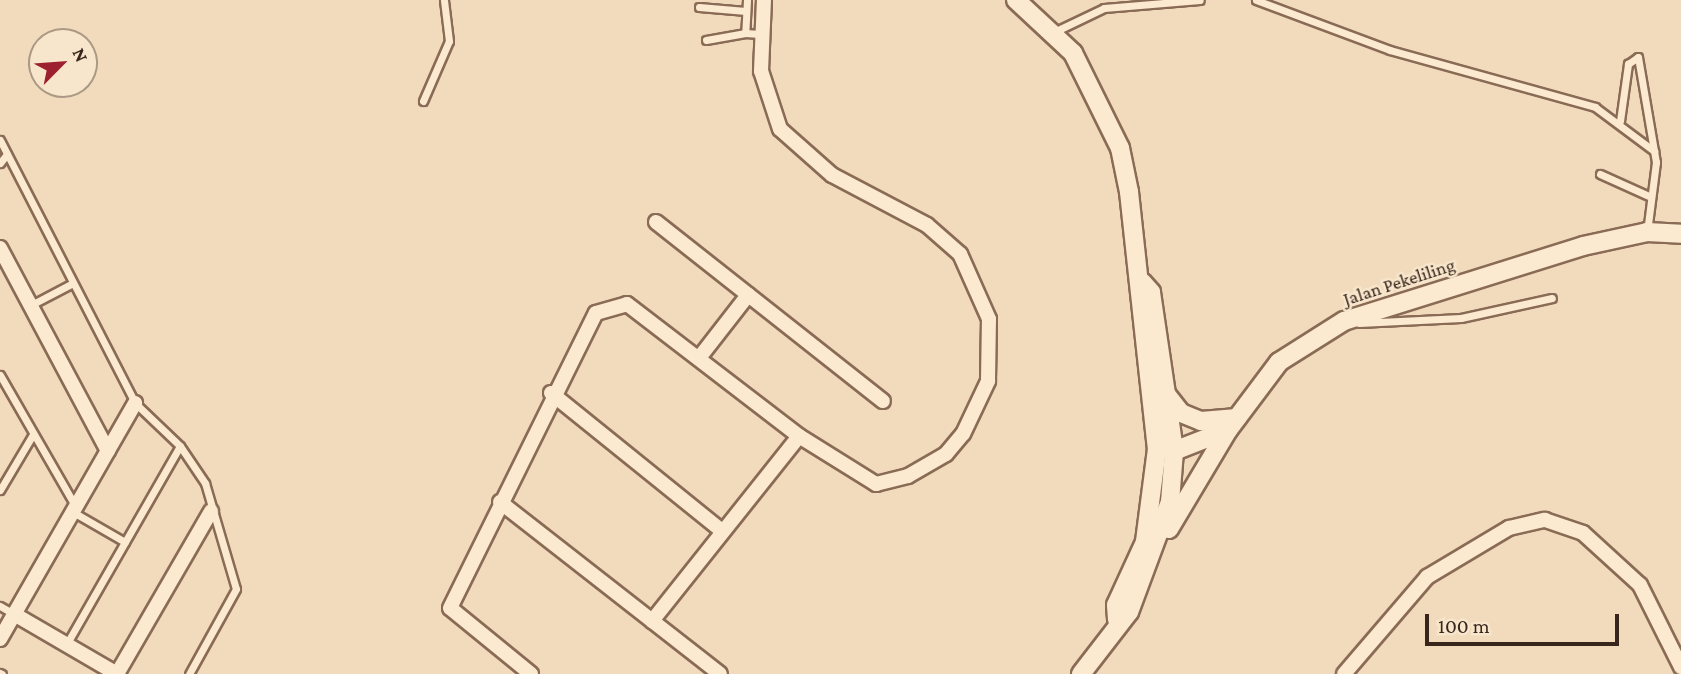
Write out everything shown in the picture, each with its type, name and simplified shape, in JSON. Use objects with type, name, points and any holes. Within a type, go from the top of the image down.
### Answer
[{"type":"street","points":[[531,674],[450,608],[585,326],[616,303],[627,304],[799,436],[876,484],[928,467],[963,434],[988,381],[989,319],[972,273],[945,239],[832,175],[780,129],[764,91],[752,33],[764,0]]},
{"type":"street","points":[[1016,0],[1056,31],[1095,90],[1119,148],[1142,282],[1138,294],[1156,422],[1156,473],[1145,542],[1116,605],[1117,620]]},
{"type":"street","points":[[656,222],[883,401]]},
{"type":"street","name":"Jalan Pekeliling","points":[[1159,543],[1233,424],[1279,362],[1344,321],[1532,261],[1647,232],[1681,234]]},
{"type":"street","points":[[0,248],[108,451]]},
{"type":"street","points":[[1081,674],[1117,620],[1129,612],[1159,543],[1174,451],[1151,292],[1142,282]]},
{"type":"street","points":[[699,358],[748,295]]},
{"type":"street","points":[[551,393],[722,531]]},
{"type":"street","points":[[1166,394],[1181,413],[1200,421],[1233,424]]},
{"type":"street","points":[[0,639],[135,403]]},
{"type":"street","points":[[1156,422],[1174,451]]},
{"type":"street","points":[[1156,473],[1174,451],[1233,424]]},
{"type":"street","points":[[652,621],[799,436]]},
{"type":"street","points":[[499,502],[720,674]]},
{"type":"street","points":[[14,614],[117,674],[211,511]]},
{"type":"street","points":[[1344,674],[1427,577],[1509,528],[1545,520],[1583,533],[1640,585],[1681,667]]},
{"type":"lane","points":[[424,101],[449,41],[444,0]]},
{"type":"lane","points":[[706,40],[752,33],[746,11],[747,0]]},
{"type":"lane","points":[[1056,31],[1104,4],[1200,0]]},
{"type":"lane","points":[[1256,0],[1390,50],[1595,107],[1620,121],[1654,151]]},
{"type":"lane","points":[[699,7],[746,11]]},
{"type":"lane","points":[[1620,121],[1628,64],[1638,57],[1654,151],[1647,232]]},
{"type":"lane","points":[[0,140],[71,284],[135,403],[180,446],[201,474],[236,589],[188,674]]},
{"type":"lane","points":[[0,163],[7,154]]},
{"type":"lane","points":[[1600,173],[1651,197]]},
{"type":"lane","points":[[31,306],[71,284]]},
{"type":"lane","points":[[1344,321],[1427,322],[1552,298]]},
{"type":"lane","points":[[0,375],[74,509],[125,542]]},
{"type":"lane","points":[[0,490],[32,436]]},
{"type":"lane","points":[[66,645],[180,446]]},
{"type":"lane","points":[[0,606],[14,614]]}]
